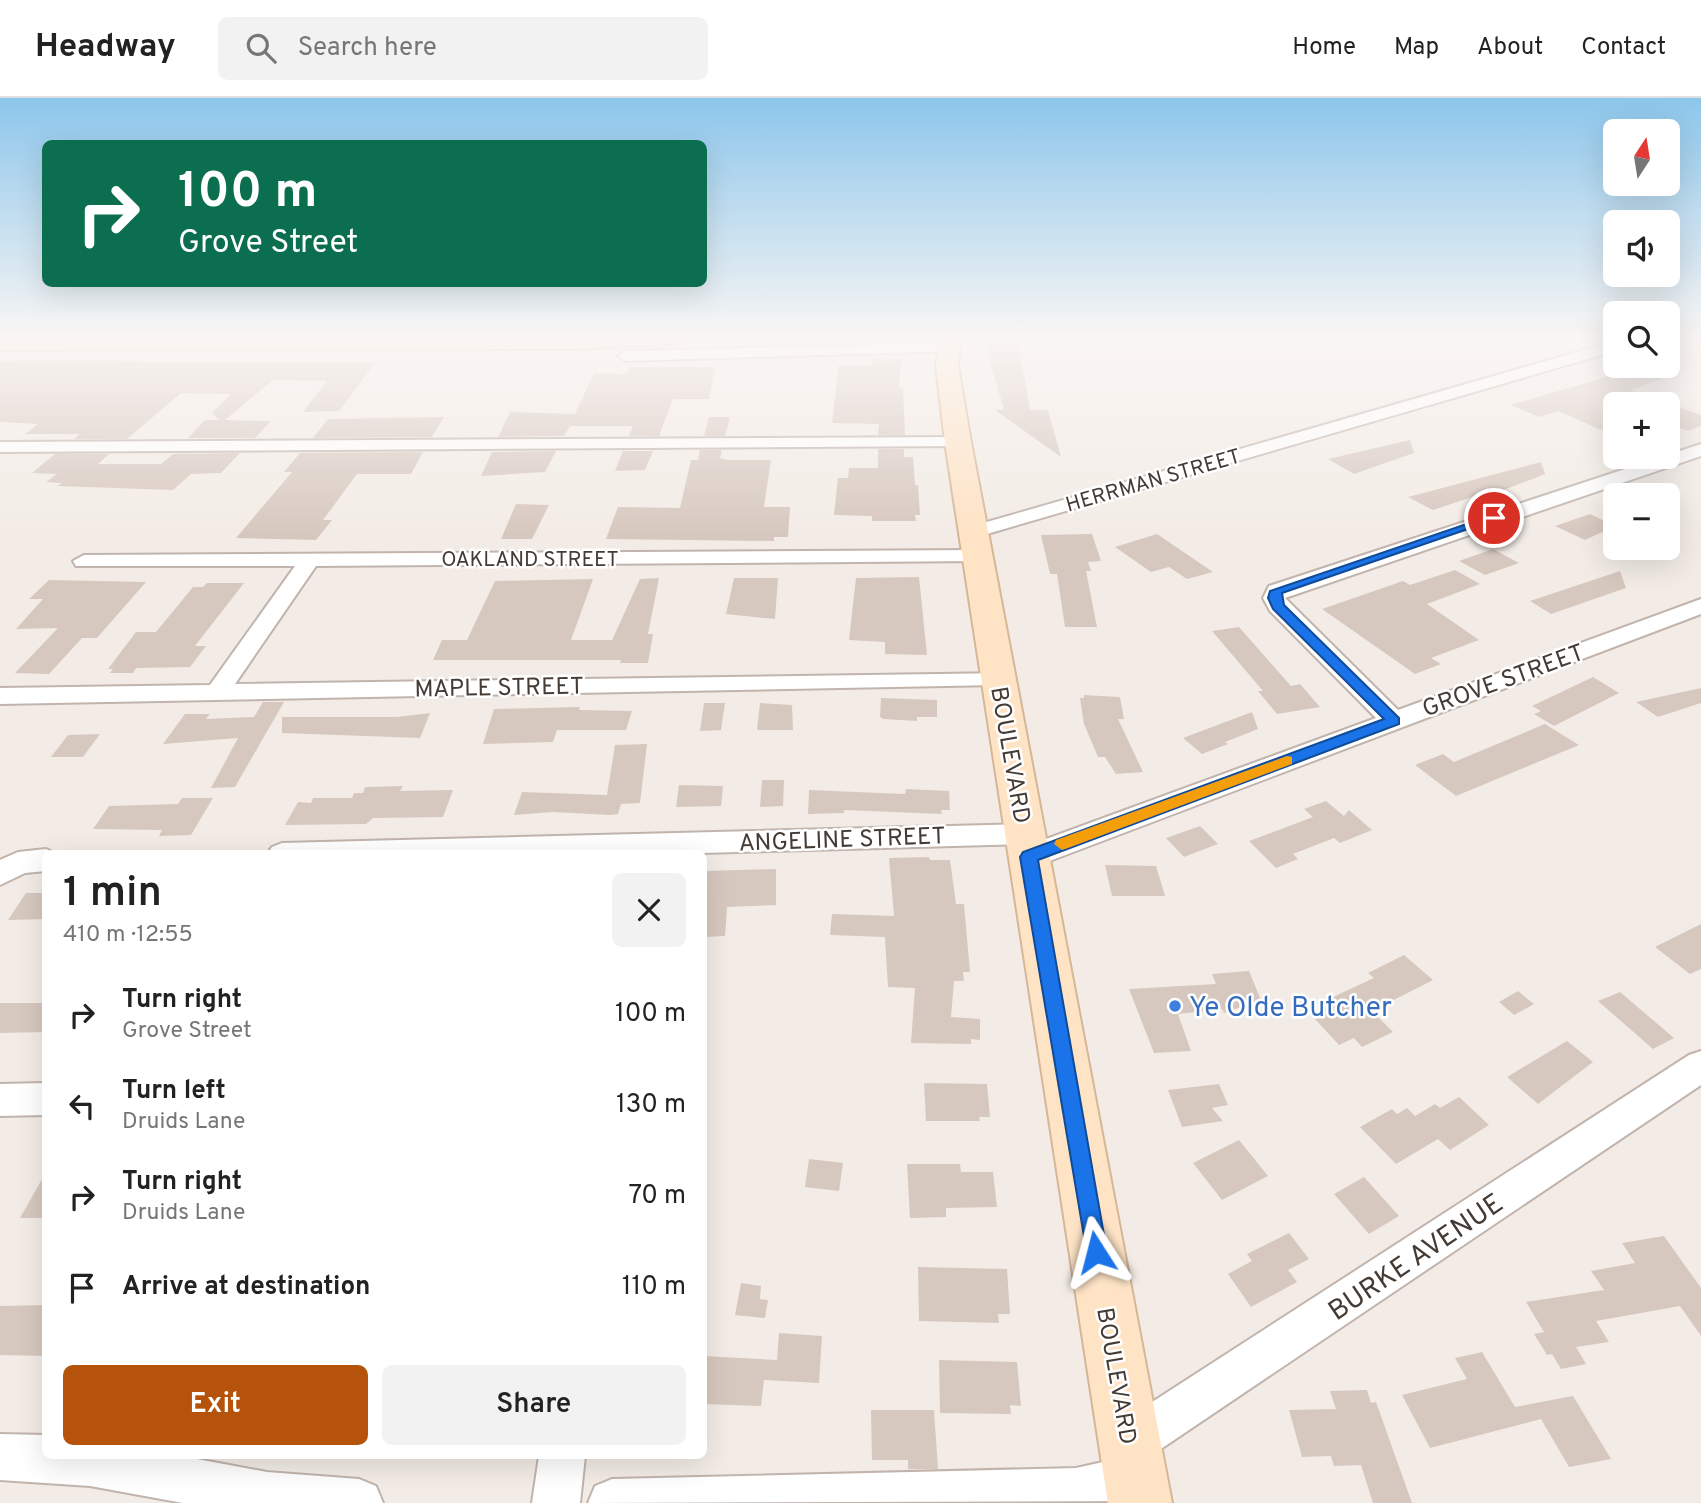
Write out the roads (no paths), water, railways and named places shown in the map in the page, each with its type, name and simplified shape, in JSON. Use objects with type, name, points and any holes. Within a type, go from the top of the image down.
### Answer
[{"type":"main road","name":"BOULEVARD","points":[[952,403],[1134,1475]]},
{"type":"street","name":"HERRMAN STREET","points":[[975,544],[1432,403]]},
{"type":"street","points":[[0,447],[958,443]]},
{"type":"street","points":[[1394,721],[1278,607],[1274,598],[1277,591],[1701,450]]},
{"type":"street","name":"OAKLAND STREET","points":[[83,561],[310,560],[975,544]]},
{"type":"street","points":[[217,692],[310,560]]},
{"type":"street","name":"GROVE STREET","points":[[1027,845],[1394,721],[1701,606]]},
{"type":"street","name":"MAPLE STREET","points":[[0,696],[998,678]]},
{"type":"street","name":"ANGELINE STREET","points":[[574,850],[1027,845]]},
{"type":"street","points":[[0,874],[18,863],[42,860]]},
{"type":"street","name":"BURKE AVENUE","points":[[1134,1475],[1701,1066]]},
{"type":"street","points":[[0,1100],[42,1099]]},
{"type":"street","points":[[0,1457],[42,1458]]},
{"type":"street","points":[[95,1459],[240,1491],[359,1503]]},
{"type":"street","points":[[555,1503],[562,1459]]},
{"type":"street","points":[[612,1503],[1076,1491],[1134,1475]]},
{"type":"place","name":"Ye Olde Butcher","points":[[1175,1006]]}]
